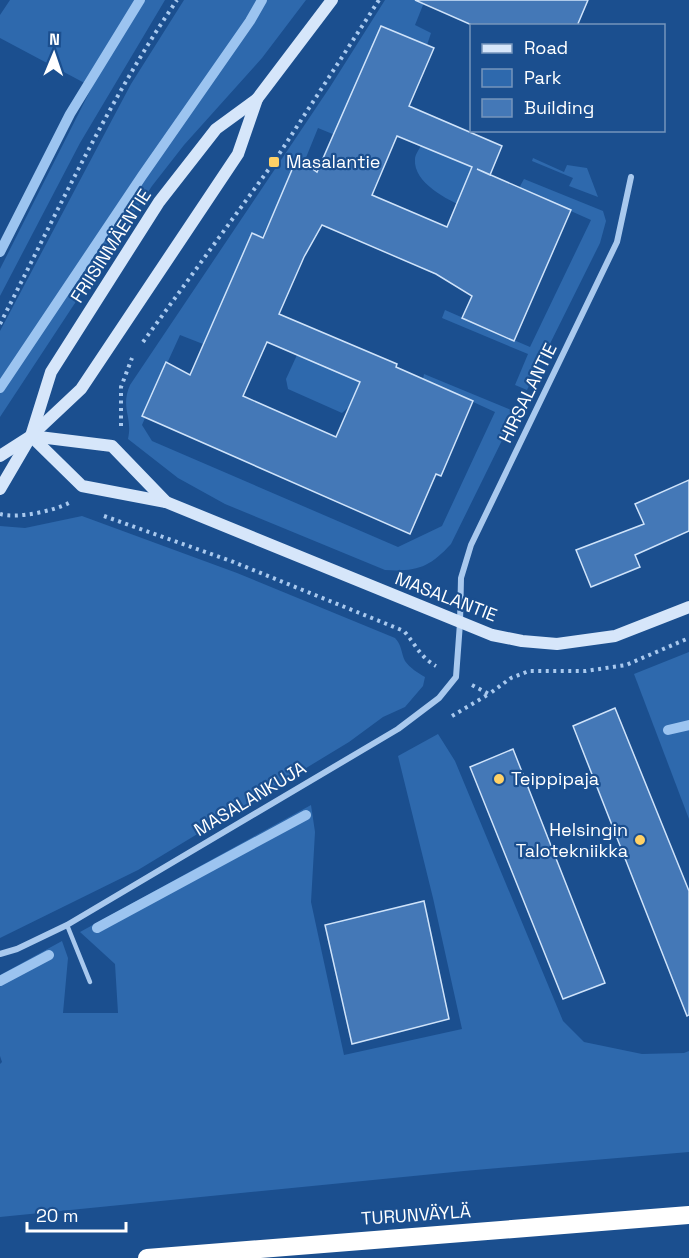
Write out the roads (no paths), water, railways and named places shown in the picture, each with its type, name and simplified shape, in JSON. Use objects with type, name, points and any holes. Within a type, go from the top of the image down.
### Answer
[{"type":"highway","name":"TURUNVÄYLÄ","points":[[147,1258],[689,1215]]},
{"type":"main road","name":"FRIISINMÄENTIE","points":[[0,489],[31,436],[51,372],[159,202],[216,129],[257,99],[332,0]]},
{"type":"main road","name":"FRIISINMÄENTIE","points":[[0,456],[31,436],[81,389],[238,154],[257,99]]},
{"type":"main road","name":"MASALANTIE","points":[[31,436],[111,446],[166,501]]},
{"type":"main road","name":"MASALANTIE","points":[[31,436],[82,486],[166,501],[492,635],[556,644],[615,636],[689,607]]},
{"type":"street","name":"HIRSALANTIE","points":[[460,623],[461,578],[471,545],[617,242],[631,177]]},
{"type":"street","name":"MASALANKUJA","points":[[0,954],[17,949],[67,926],[398,729],[439,698],[456,677],[460,623]]},
{"type":"lane","points":[[67,926],[90,982]]},
{"type":"waterway","points":[[0,252],[70,114],[140,0]]},
{"type":"waterway","points":[[0,388],[142,176],[250,21],[262,0]]},
{"type":"waterway","points":[[668,730],[689,725]]},
{"type":"waterway","points":[[97,928],[306,815]]},
{"type":"waterway","points":[[0,981],[49,955]]},
{"type":"place","name":"Masalantie","points":[[274,162]]},
{"type":"place","name":"Teippipaja","points":[[499,779]]},
{"type":"place","name":"Helsingin Talotekniikka","points":[[640,840]]}]
